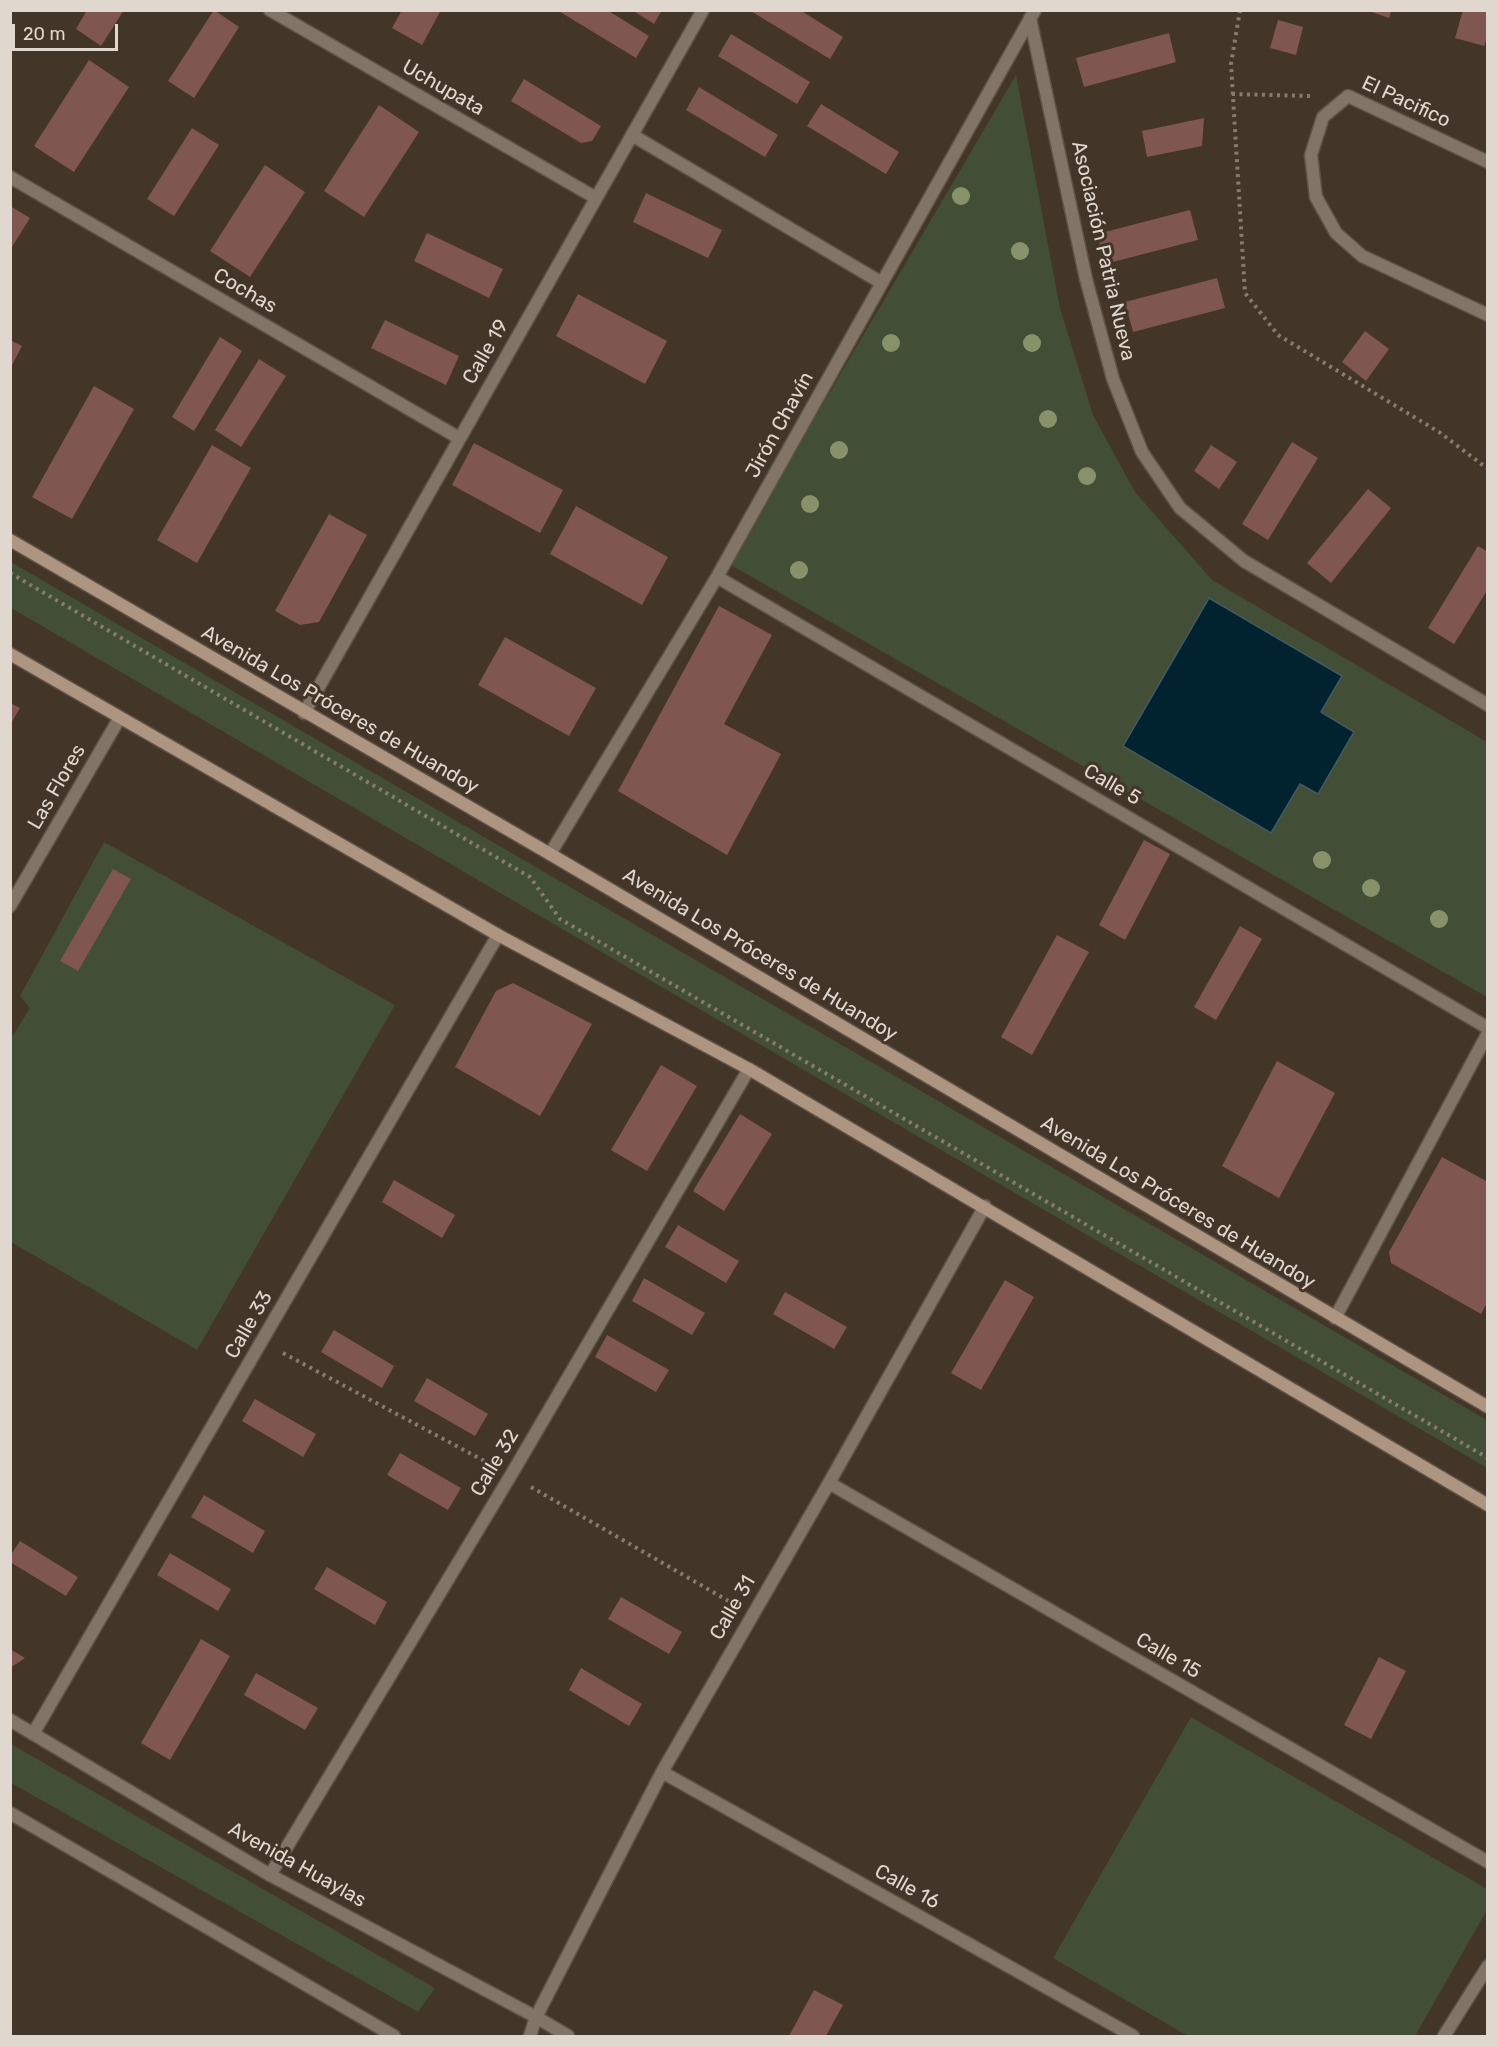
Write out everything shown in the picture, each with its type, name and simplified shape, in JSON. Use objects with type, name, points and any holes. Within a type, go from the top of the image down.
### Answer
[{"type":"main road","name":"Avenida Los Próceres de Huandoy","points":[[10,540],[550,854],[1488,1407]]},
{"type":"main road","points":[[10,654],[119,719],[498,935],[749,1069],[985,1206],[1488,1505]]},
{"type":"street","name":"Uchupata","points":[[270,10],[596,198]]},
{"type":"street","name":"Calle 19","points":[[304,712],[703,10]]},
{"type":"street","name":"Jirón Chavín","points":[[550,854],[717,577],[1032,14]]},
{"type":"street","name":"Asociación Patria Nueva","points":[[1032,14],[1086,279],[1113,379],[1142,452],[1180,507],[1244,561],[1488,705]]},
{"type":"street","points":[[1348,96],[1323,117],[1311,155],[1316,197],[1336,233],[1362,256],[1488,315]]},
{"type":"street","name":"El Pacifico","points":[[1348,96],[1488,162]]},
{"type":"street","points":[[632,135],[882,283]]},
{"type":"street","name":"Cochas","points":[[10,177],[459,438]]},
{"type":"street","name":"Calle 5","points":[[717,577],[1488,1028]]},
{"type":"street","name":"Las Flores","points":[[10,906],[119,719]]},
{"type":"street","name":"Calle 33","points":[[33,1734],[498,935]]},
{"type":"street","points":[[1335,1318],[1488,1034]]},
{"type":"street","name":"Calle 32","points":[[270,1875],[511,1475],[749,1069]]},
{"type":"street","name":"Calle 31","points":[[530,2037],[536,2017],[662,1772],[829,1483],[985,1206]]},
{"type":"street","name":"Calle 15","points":[[829,1483],[1488,1862]]},
{"type":"street","name":"Avenida Huaylas","points":[[10,1720],[270,1875],[536,2017],[568,2037]]},
{"type":"street","name":"Calle 16","points":[[662,1772],[1133,2037]]},
{"type":"street","points":[[10,1813],[394,2037]]},
{"type":"street","points":[[1444,2037],[1488,1966]]},
{"type":"path","points":[[1240,10],[1231,64],[1245,293],[1278,335],[1439,432],[1488,469]]},
{"type":"path","name":"El Pacifico","points":[[1232,94],[1348,96]]},
{"type":"path","points":[[10,573],[530,877],[560,919],[1488,1458]]},
{"type":"green space","points":[[1016,75],[1060,308],[1093,415],[1135,492],[1212,580],[1487,742],[1487,997],[729,564]]},
{"type":"green space","points":[[11,562],[1487,1420],[1487,1468],[11,608]]},
{"type":"green space","points":[[104,842],[395,1005],[197,1350],[11,1242],[10,1040],[30,1008],[20,996]]},
{"type":"green space","points":[[1191,1717],[1487,1889],[1487,1910],[1415,2036],[1188,2036],[1053,1958]]},
{"type":"green space","points":[[11,1744],[435,1988],[418,2012],[11,1783]]},
{"type":"water","points":[[1209,598],[1342,676],[1321,712],[1354,732],[1318,794],[1300,784],[1271,833],[1123,746]]},
{"type":"building","points":[[87,10],[124,10],[101,46],[76,29]]},
{"type":"building","points":[[214,10],[239,27],[194,98],[168,81]]},
{"type":"building","points":[[402,10],[441,10],[422,45],[392,28]]},
{"type":"building","points":[[557,10],[607,10],[649,36],[636,58]]},
{"type":"building","points":[[632,10],[662,10],[654,24]]},
{"type":"building","points":[[749,10],[800,10],[843,37],[830,59]]},
{"type":"building","points":[[1366,10],[1392,10],[1389,18]]},
{"type":"building","points":[[1463,10],[1488,10],[1488,35],[1484,46],[1455,38]]},
{"type":"building","points":[[1278,20],[1303,27],[1296,55],[1270,48]]},
{"type":"building","points":[[1169,33],[1176,62],[1084,87],[1076,58]]},
{"type":"building","points":[[731,34],[810,82],[797,104],[718,56]]},
{"type":"building","points":[[89,60],[129,87],[74,172],[34,146]]},
{"type":"building","points":[[524,79],[601,126],[592,141],[581,143],[511,101]]},
{"type":"building","points":[[699,87],[778,135],[765,157],[686,110]]},
{"type":"building","points":[[821,104],[899,152],[886,174],[807,126]]},
{"type":"building","points":[[379,105],[419,132],[364,217],[324,191]]},
{"type":"building","points":[[1204,118],[1202,146],[1147,157],[1142,131]]},
{"type":"building","points":[[192,128],[219,145],[174,216],[147,199]]},
{"type":"building","points":[[265,165],[305,192],[250,277],[210,251]]},
{"type":"building","points":[[646,193],[722,230],[708,258],[633,222]]},
{"type":"building","points":[[10,206],[30,218],[10,250]]},
{"type":"building","points":[[1190,210],[1198,240],[1105,264],[1097,234]]},
{"type":"building","points":[[427,233],[503,269],[489,298],[414,261]]},
{"type":"building","points":[[1217,278],[1225,308],[1133,332],[1125,302]]},
{"type":"building","points":[[578,294],[667,341],[645,384],[556,336]]},
{"type":"building","points":[[385,320],[459,356],[446,385],[371,348]]},
{"type":"building","points":[[1365,331],[1389,349],[1366,381],[1342,362]]},
{"type":"building","points":[[220,337],[242,351],[194,431],[172,417]]},
{"type":"building","points":[[10,340],[22,346],[10,369]]},
{"type":"building","points":[[259,359],[286,376],[241,447],[215,430]]},
{"type":"building","points":[[94,386],[134,409],[72,519],[32,497]]},
{"type":"building","points":[[1292,442],[1318,458],[1268,540],[1242,524]]},
{"type":"building","points":[[474,443],[563,490],[540,533],[452,485]]},
{"type":"building","points":[[212,445],[251,468],[197,563],[157,540]]},
{"type":"building","points":[[1211,445],[1237,462],[1219,489],[1194,471]]},
{"type":"building","points":[[1368,489],[1391,508],[1331,583],[1307,563]]},
{"type":"building","points":[[576,506],[668,557],[642,605],[550,554]]},
{"type":"building","points":[[329,514],[367,535],[319,622],[300,625],[275,611]]},
{"type":"building","points":[[1478,546],[1488,552],[1488,589],[1454,644],[1428,628]]},
{"type":"building","points":[[719,606],[772,635],[724,724],[781,754],[727,855],[618,791]]},
{"type":"building","points":[[505,637],[596,688],[569,736],[478,685]]},
{"type":"building","points":[[10,703],[20,708],[10,725]]},
{"type":"building","points":[[1144,840],[1170,854],[1125,940],[1099,925]]},
{"type":"building","points":[[113,869],[131,879],[78,971],[60,961]]},
{"type":"building","points":[[1240,926],[1262,939],[1216,1020],[1194,1007]]},
{"type":"building","points":[[1057,935],[1089,952],[1032,1055],[1001,1037]]},
{"type":"building","points":[[513,983],[592,1024],[540,1116],[455,1067],[496,991]]},
{"type":"building","points":[[1277,1061],[1335,1093],[1279,1198],[1222,1166]]},
{"type":"building","points":[[661,1065],[697,1086],[647,1171],[611,1150]]},
{"type":"building","points":[[740,1114],[772,1134],[724,1211],[693,1191]]},
{"type":"building","points":[[1442,1157],[1488,1182],[1488,1301],[1481,1314],[1391,1263],[1389,1252]]},
{"type":"building","points":[[394,1180],[455,1215],[442,1238],[382,1202]]},
{"type":"building","points":[[678,1225],[739,1261],[726,1283],[665,1247]]},
{"type":"building","points":[[644,1278],[705,1313],[692,1335],[632,1301]]},
{"type":"building","points":[[1005,1280],[1034,1297],[981,1390],[951,1373]]},
{"type":"building","points":[[785,1292],[847,1327],[834,1349],[773,1314]]},
{"type":"building","points":[[334,1330],[394,1366],[382,1388],[321,1352]]},
{"type":"building","points":[[607,1335],[669,1370],[656,1392],[595,1357]]},
{"type":"building","points":[[427,1378],[488,1414],[475,1436],[414,1401]]},
{"type":"building","points":[[255,1399],[316,1434],[303,1457],[242,1421]]},
{"type":"building","points":[[400,1453],[461,1488],[448,1510],[387,1475]]},
{"type":"building","points":[[204,1495],[265,1531],[253,1553],[191,1517]]},
{"type":"building","points":[[20,1541],[78,1577],[66,1596],[10,1562],[10,1556]]},
{"type":"building","points":[[170,1553],[231,1589],[218,1611],[157,1575]]},
{"type":"building","points":[[327,1567],[387,1602],[375,1625],[314,1589]]},
{"type":"building","points":[[621,1597],[682,1632],[669,1654],[608,1619]]},
{"type":"building","points":[[201,1639],[230,1656],[170,1760],[141,1743]]},
{"type":"building","points":[[10,1649],[25,1658],[10,1668]]},
{"type":"building","points":[[1379,1657],[1406,1671],[1371,1739],[1344,1725]]},
{"type":"building","points":[[581,1668],[642,1704],[629,1726],[569,1690]]},
{"type":"building","points":[[256,1673],[318,1708],[305,1730],[244,1695]]},
{"type":"building","points":[[814,1990],[843,2005],[826,2036],[789,2036]]}]
